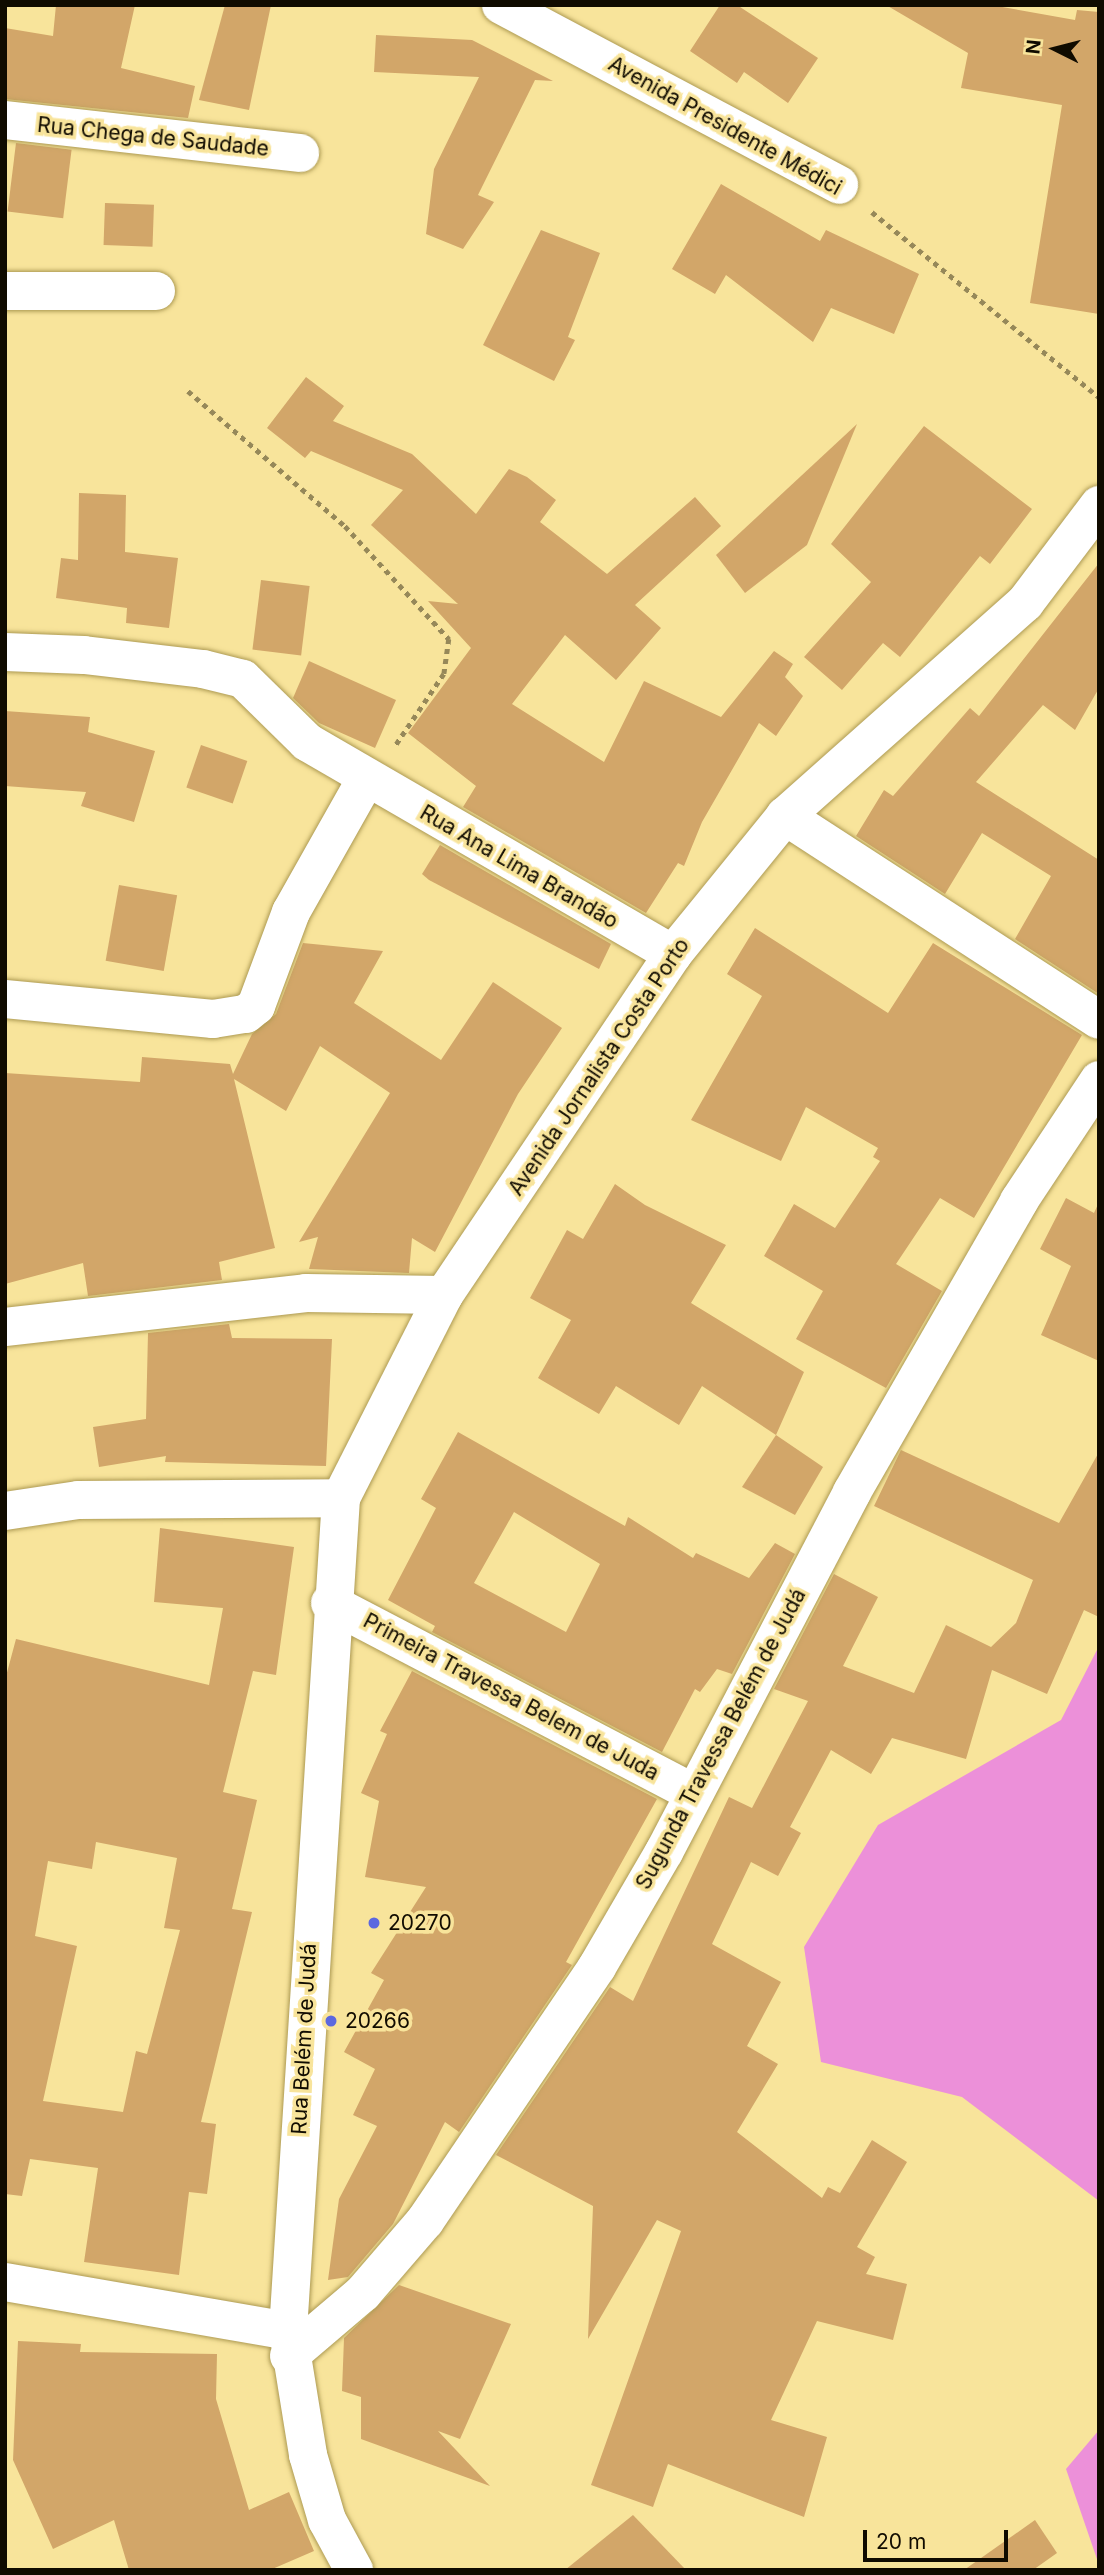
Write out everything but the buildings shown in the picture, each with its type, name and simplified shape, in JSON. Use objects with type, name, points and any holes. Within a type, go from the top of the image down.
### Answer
[{"type":"street","name":"Avenida Presidente Médici","points":[[501,5],[839,185]]},
{"type":"street","name":"Rua Chega de Saudade","points":[[5,120],[300,153]]},
{"type":"street","points":[[5,290],[156,291]]},
{"type":"street","name":"Avenida Jornalista Costa Porto","points":[[341,1498],[444,1295],[673,954],[785,816],[1025,603],[1099,505]]},
{"type":"street","name":"Rua Ana Lima Brandão","points":[[5,652],[85,654],[203,669],[243,679],[307,742],[366,779],[673,954]]},
{"type":"street","points":[[5,999],[213,1019],[246,1014],[256,1006],[290,912],[366,779]]},
{"type":"street","points":[[785,816],[1099,1020]]},
{"type":"street","name":"Sugunda Travessa Belém de Judá","points":[[288,2343],[363,2293],[460,2171],[597,1967],[664,1852],[691,1791],[872,1456],[1019,1201],[1099,1080]]},
{"type":"street","points":[[5,1327],[306,1293],[444,1295]]},
{"type":"street","points":[[5,1511],[78,1500],[341,1498]]},
{"type":"street","name":"Rua Belém de Judá","points":[[341,1498],[330,1603],[288,2343],[315,2481],[327,2520],[354,2570]]},
{"type":"street","name":"Primeira Travessa Belem de Juda","points":[[330,1603],[691,1791]]},
{"type":"street","points":[[5,2282],[288,2343]]},
{"type":"path","name":"Avenida Presidente Médici","points":[[839,185],[1099,397]]},
{"type":"path","points":[[188,391],[345,526],[449,639],[444,674],[386,760],[366,779]]},
{"type":"shaded area","points":[[1099,1646],[1099,2201],[962,2097],[821,2062],[804,1947],[878,1825],[1061,1720]]},
{"type":"shaded area","points":[[1099,2430],[1099,2565],[1066,2469]]},
{"type":"place","name":"20270","points":[[374,1923]]},
{"type":"place","name":"20266","points":[[331,2021]]}]
